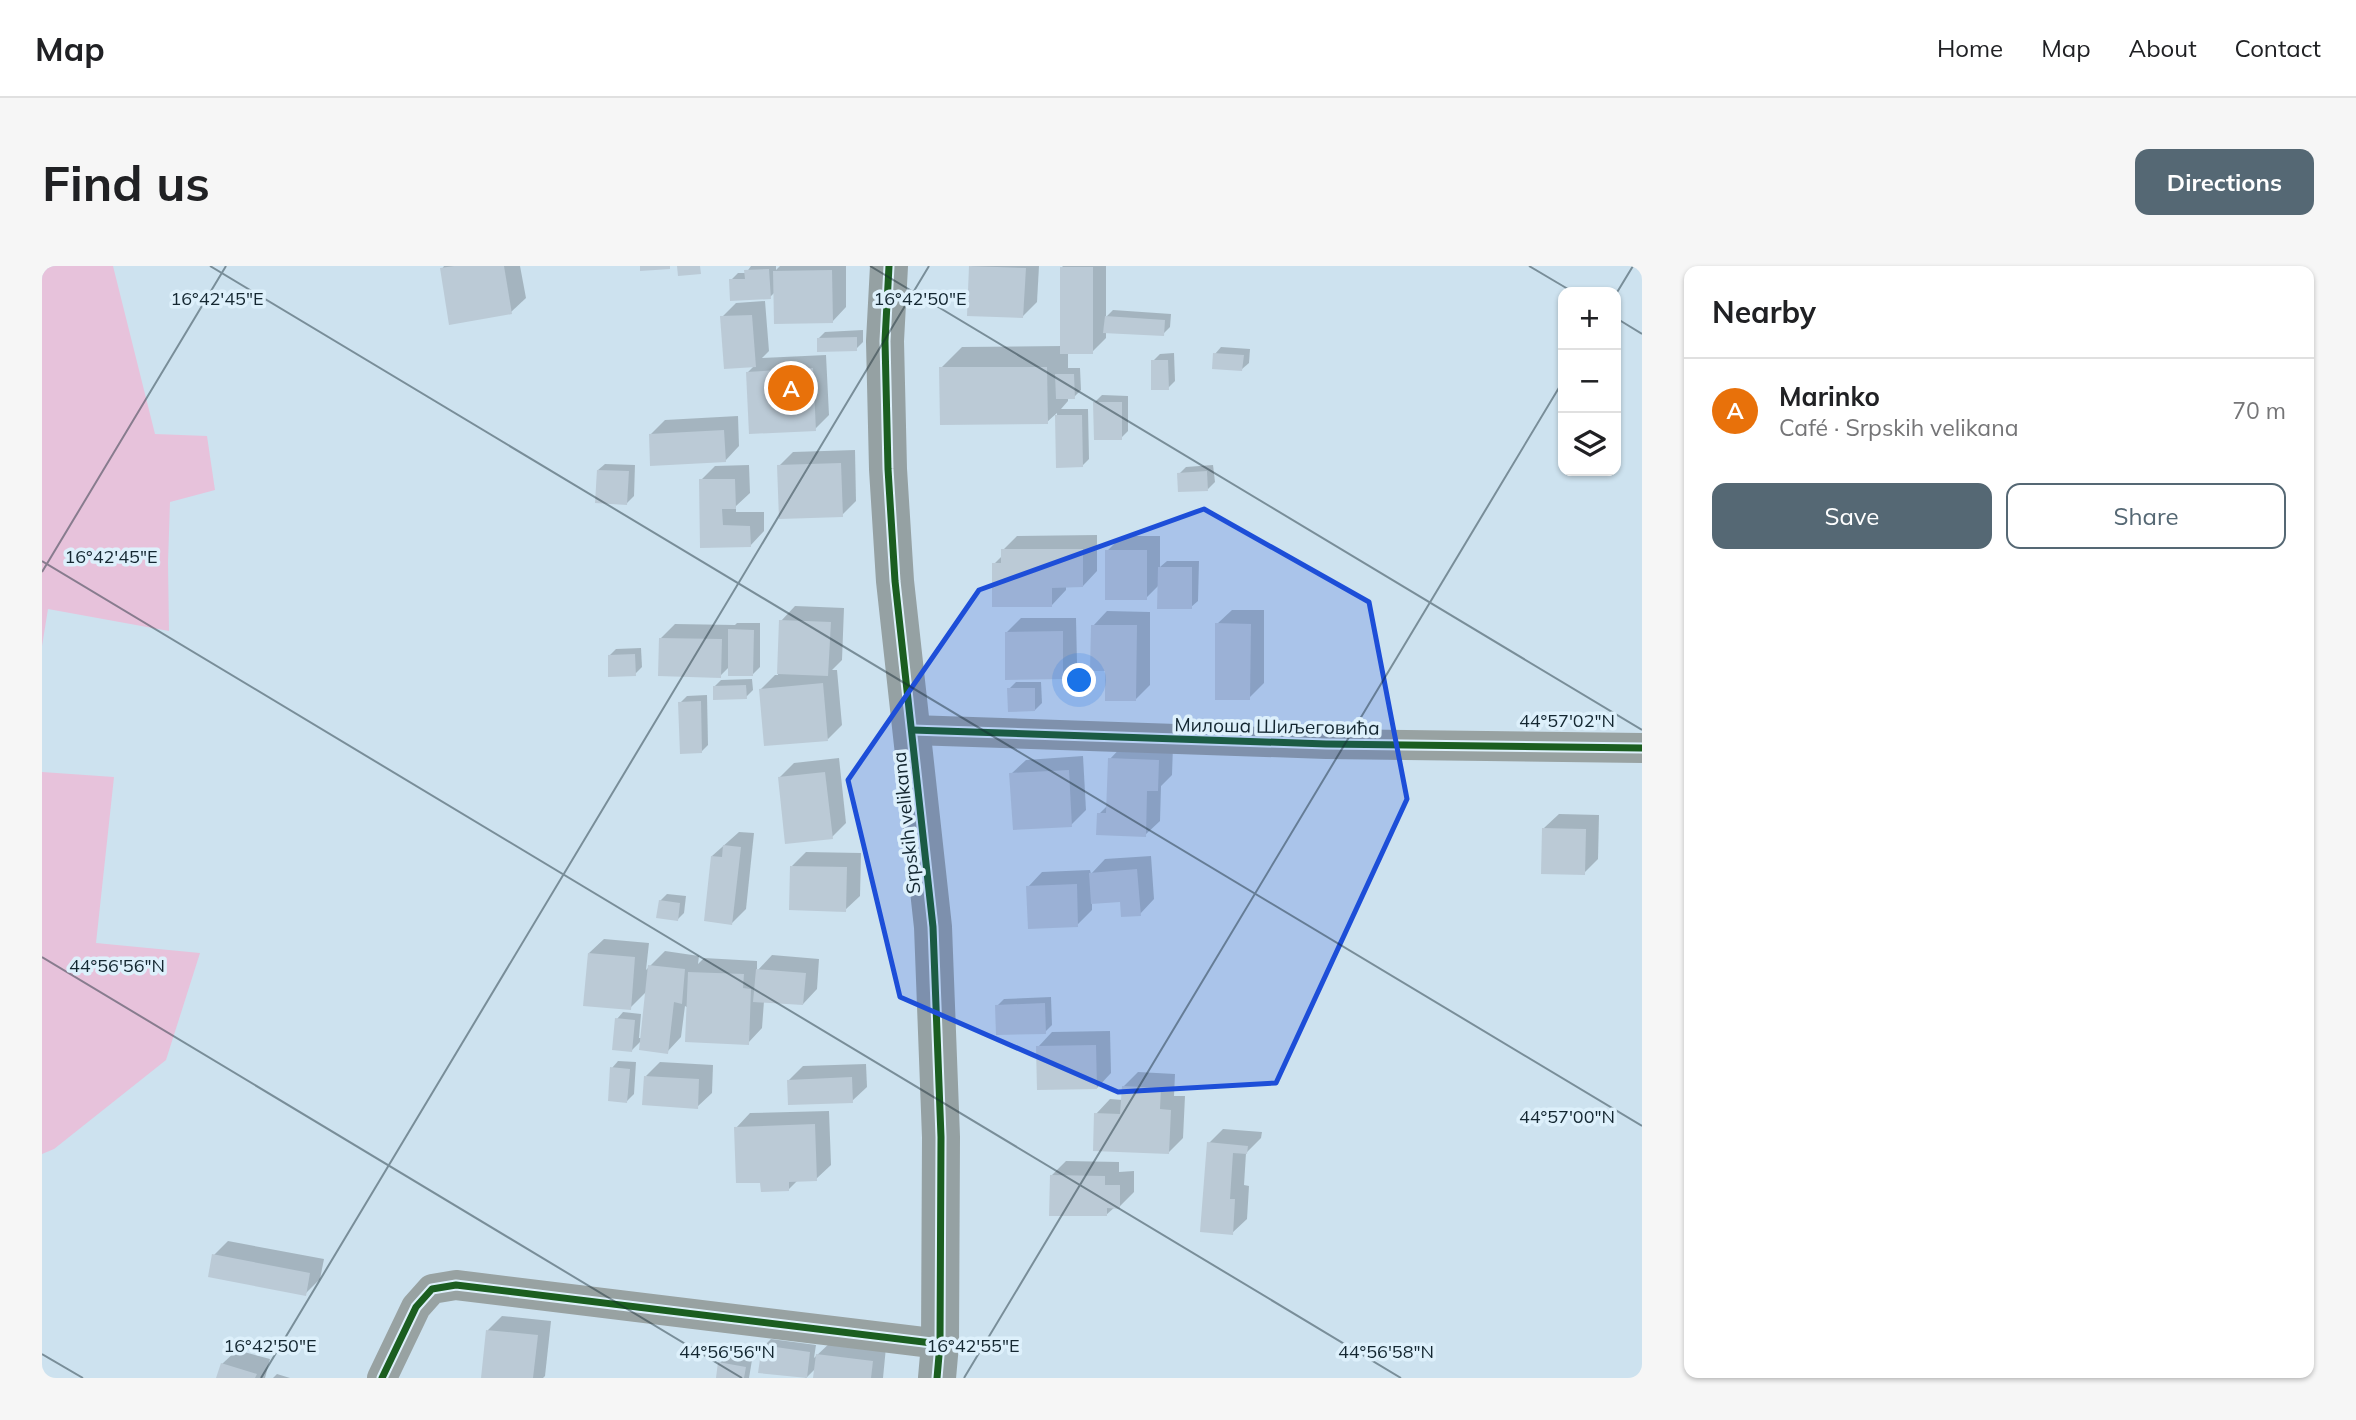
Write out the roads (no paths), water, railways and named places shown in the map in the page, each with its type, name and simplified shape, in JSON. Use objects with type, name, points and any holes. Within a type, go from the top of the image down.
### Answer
[{"type":"main road","name":"Srpskih velikana","points":[[889,266],[885,341],[888,469],[895,581],[933,927],[941,1137],[939,1361]]},
{"type":"street","name":"Милоша Шиљеговића","points":[[912,730],[1326,744],[1642,748]]},
{"type":"street","points":[[382,1378],[416,1307],[432,1289],[456,1286],[939,1361]]},
{"type":"place","name":"Marinko","points":[[791,388]]}]
